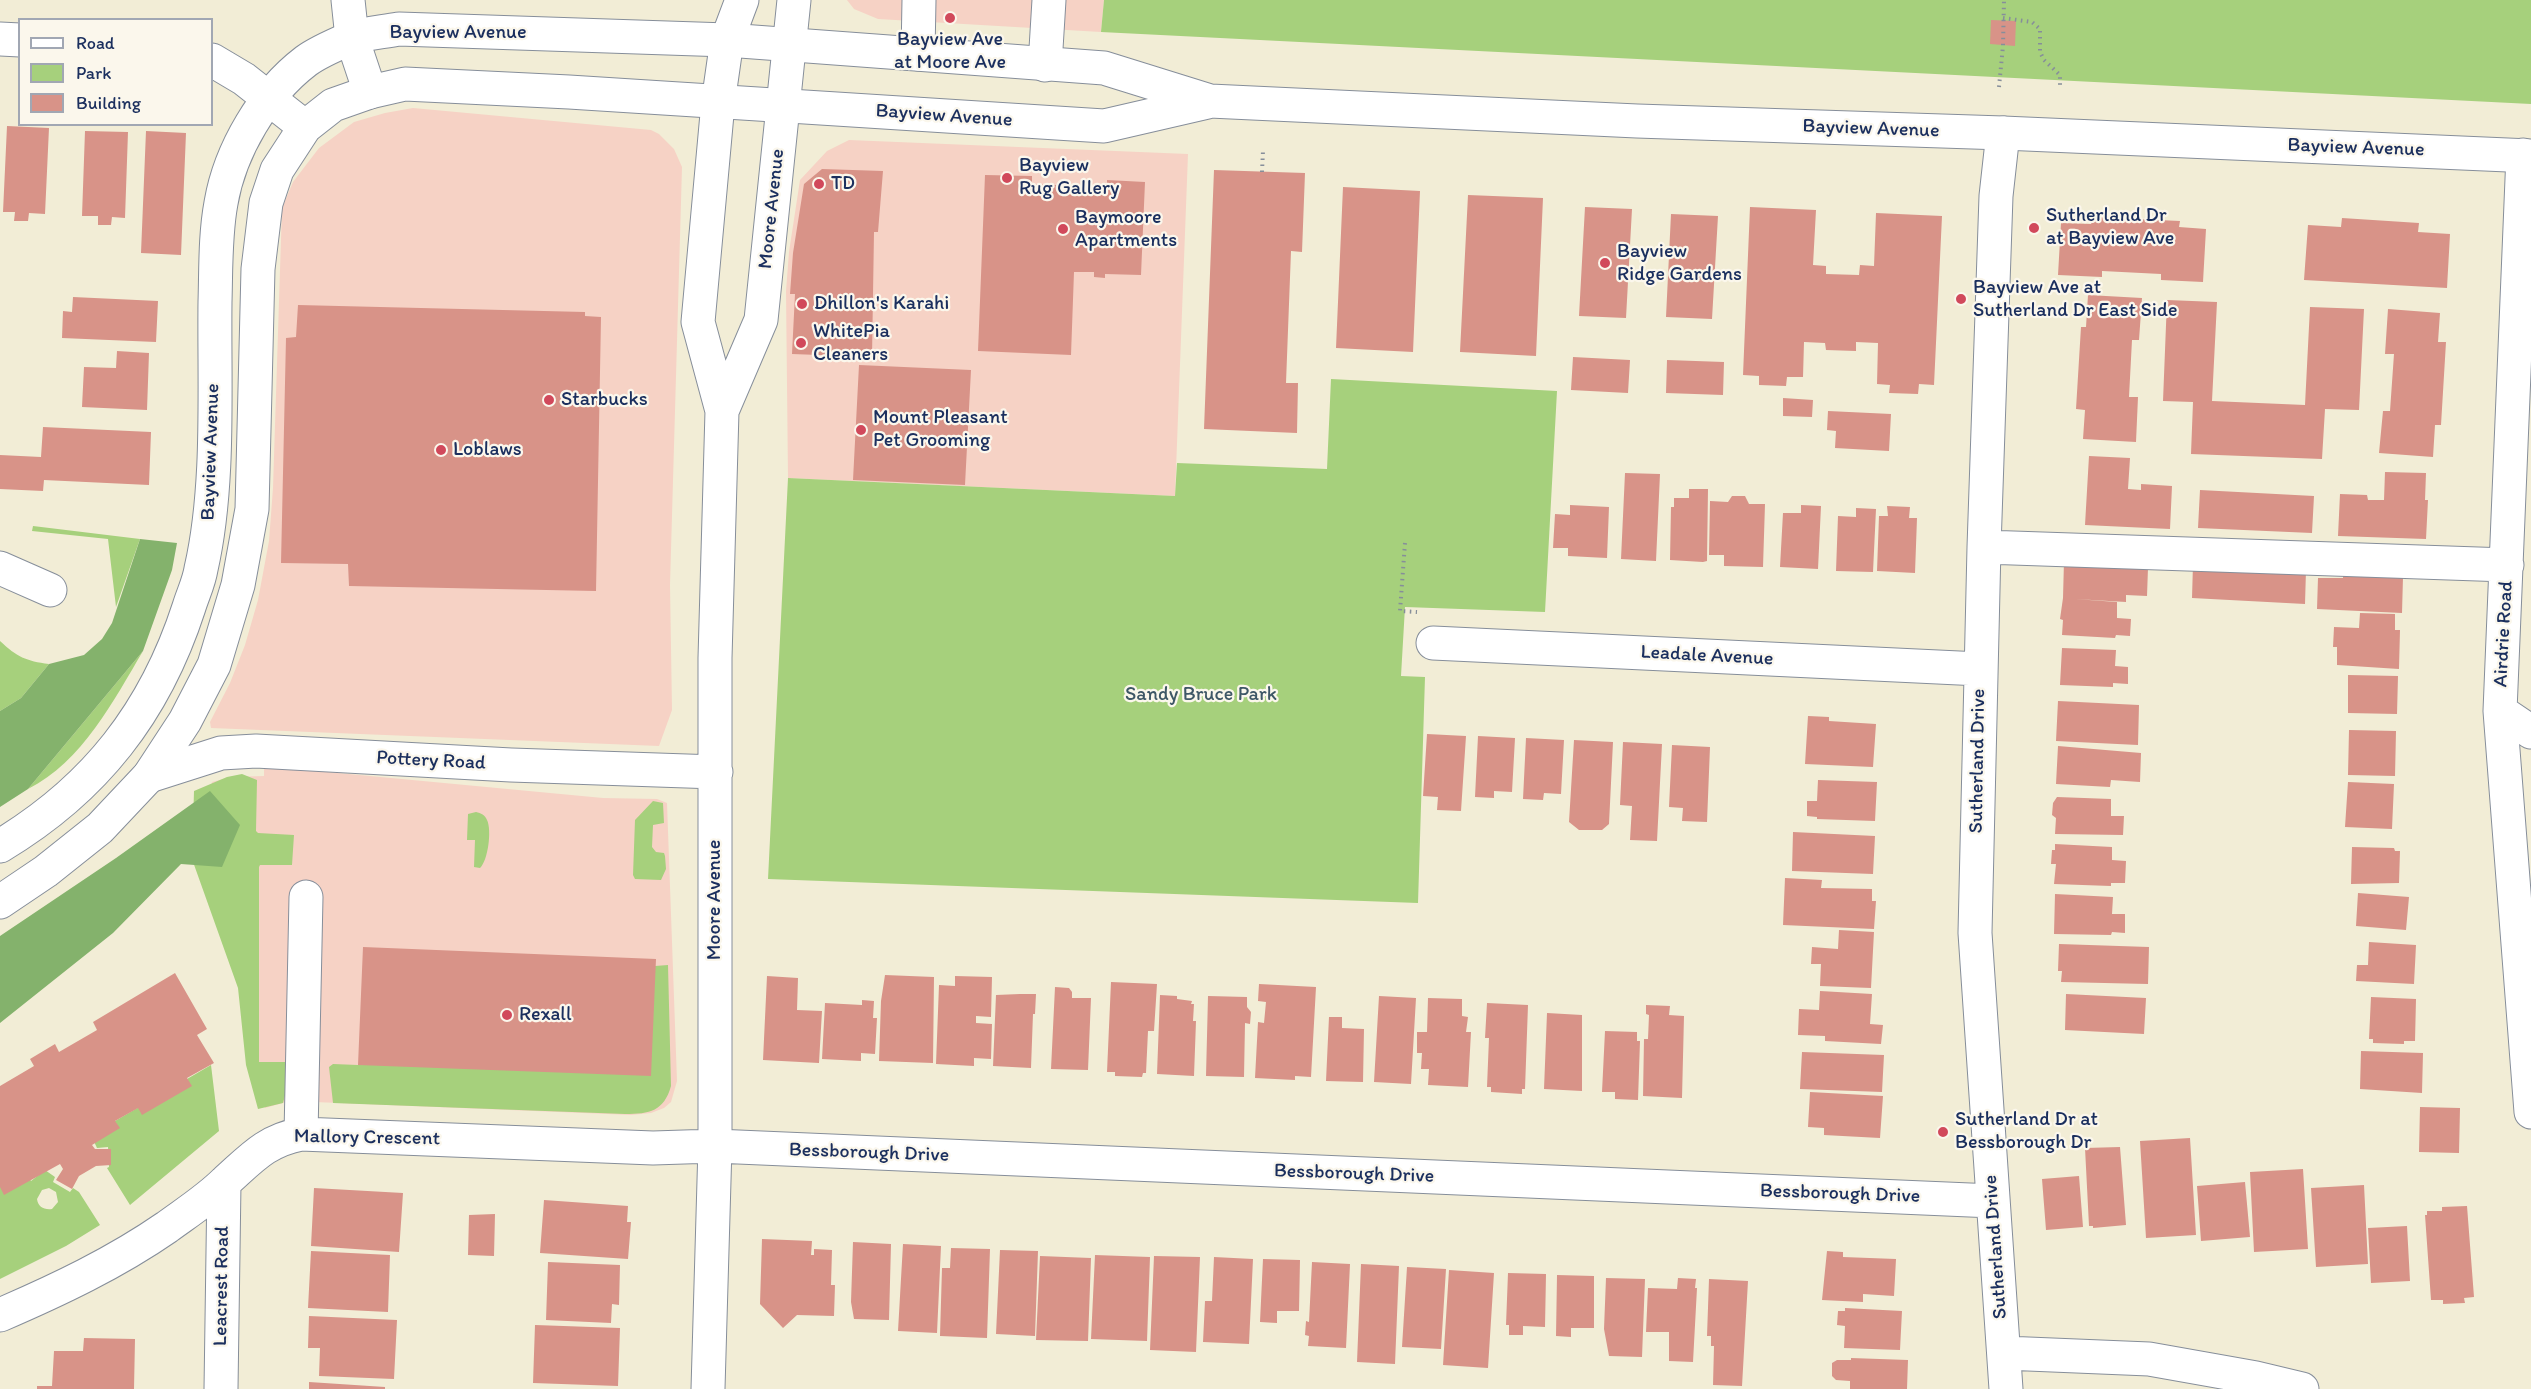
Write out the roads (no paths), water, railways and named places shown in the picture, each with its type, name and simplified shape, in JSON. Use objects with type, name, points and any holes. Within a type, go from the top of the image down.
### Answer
[{"type":"street","points":[[348,0],[352,38],[370,92]]},
{"type":"street","name":"Moore Avenue","points":[[708,1389],[716,1146],[716,600],[722,411],[698,322],[718,103],[727,40],[742,0]]},
{"type":"street","name":"Moore Avenue","points":[[722,411],[761,320],[794,0]]},
{"type":"street","points":[[918,54],[919,0]]},
{"type":"street","points":[[1045,65],[1049,0]]},
{"type":"street","name":"Bayview Avenue","points":[[0,846],[35,825],[88,778],[118,746],[151,699],[177,645],[201,570],[212,500],[216,245],[221,202],[230,171],[268,98],[307,60],[352,38],[399,29],[727,40],[1104,68],[1210,101],[2527,156]]},
{"type":"street","points":[[0,39],[18,40]]},
{"type":"street","points":[[213,61],[244,79],[305,128]]},
{"type":"street","name":"Bayview Avenue","points":[[0,902],[46,871],[100,828],[149,776],[185,721],[214,665],[238,585],[252,509],[258,269],[266,203],[277,170],[305,128],[333,105],[370,92],[405,84],[1104,126],[1210,101]]},
{"type":"street","name":"Sutherland Drive","points":[[2003,133],[1996,196],[1980,669],[1975,933],[2006,1389]]},
{"type":"street","name":"Airdrie Road","points":[[2527,156],[2500,711],[2531,1112]]},
{"type":"street","points":[[1984,547],[2507,565]]},
{"type":"street","points":[[0,568],[50,590]]},
{"type":"street","name":"Leadale Avenue","points":[[1433,643],[1980,669]]},
{"type":"street","points":[[2500,711],[2531,732]]},
{"type":"street","name":"Pottery Road","points":[[149,776],[221,753],[256,751],[558,767],[716,772]]},
{"type":"street","points":[[301,1134],[306,897]]},
{"type":"street","name":"Mallory Crescent","points":[[0,1315],[52,1293],[117,1259],[167,1227],[224,1184],[261,1149],[286,1137],[301,1134],[653,1148],[716,1146]]},
{"type":"street","name":"Bessborough Drive","points":[[716,1146],[1993,1201]]},
{"type":"street","name":"Leacrest Road","points":[[221,1389],[224,1184]]},
{"type":"street","points":[[2004,1353],[2149,1359],[2256,1378],[2302,1389]]},
{"type":"place","name":"Bayview Ave at Moore Ave","points":[[950,18]]},
{"type":"place","name":"Bayview Rug Gallery","points":[[1007,178]]},
{"type":"place","name":"TD","points":[[819,184]]},
{"type":"place","name":"Sutherland Dr at Bayview Ave","points":[[2034,228]]},
{"type":"place","name":"Baymoore Apartments","points":[[1063,229]]},
{"type":"place","name":"Bayview Ridge Gardens","points":[[1605,263]]},
{"type":"place","name":"Bayview Ave at Sutherland Dr East Side","points":[[1961,299]]},
{"type":"place","name":"Dhillon's Karahi","points":[[802,304]]},
{"type":"place","name":"WhitePia Cleaners","points":[[801,343]]},
{"type":"place","name":"Starbucks","points":[[549,400]]},
{"type":"place","name":"Mount Pleasant Pet Grooming","points":[[861,430]]},
{"type":"place","name":"Loblaws","points":[[441,450]]},
{"type":"place","name":"Rexall","points":[[507,1015]]},
{"type":"place","name":"Sutherland Dr at Bessborough Dr","points":[[1943,1132]]},
{"type":"park label","name":"Sandy Bruce Park","points":[[1201,695]]}]
